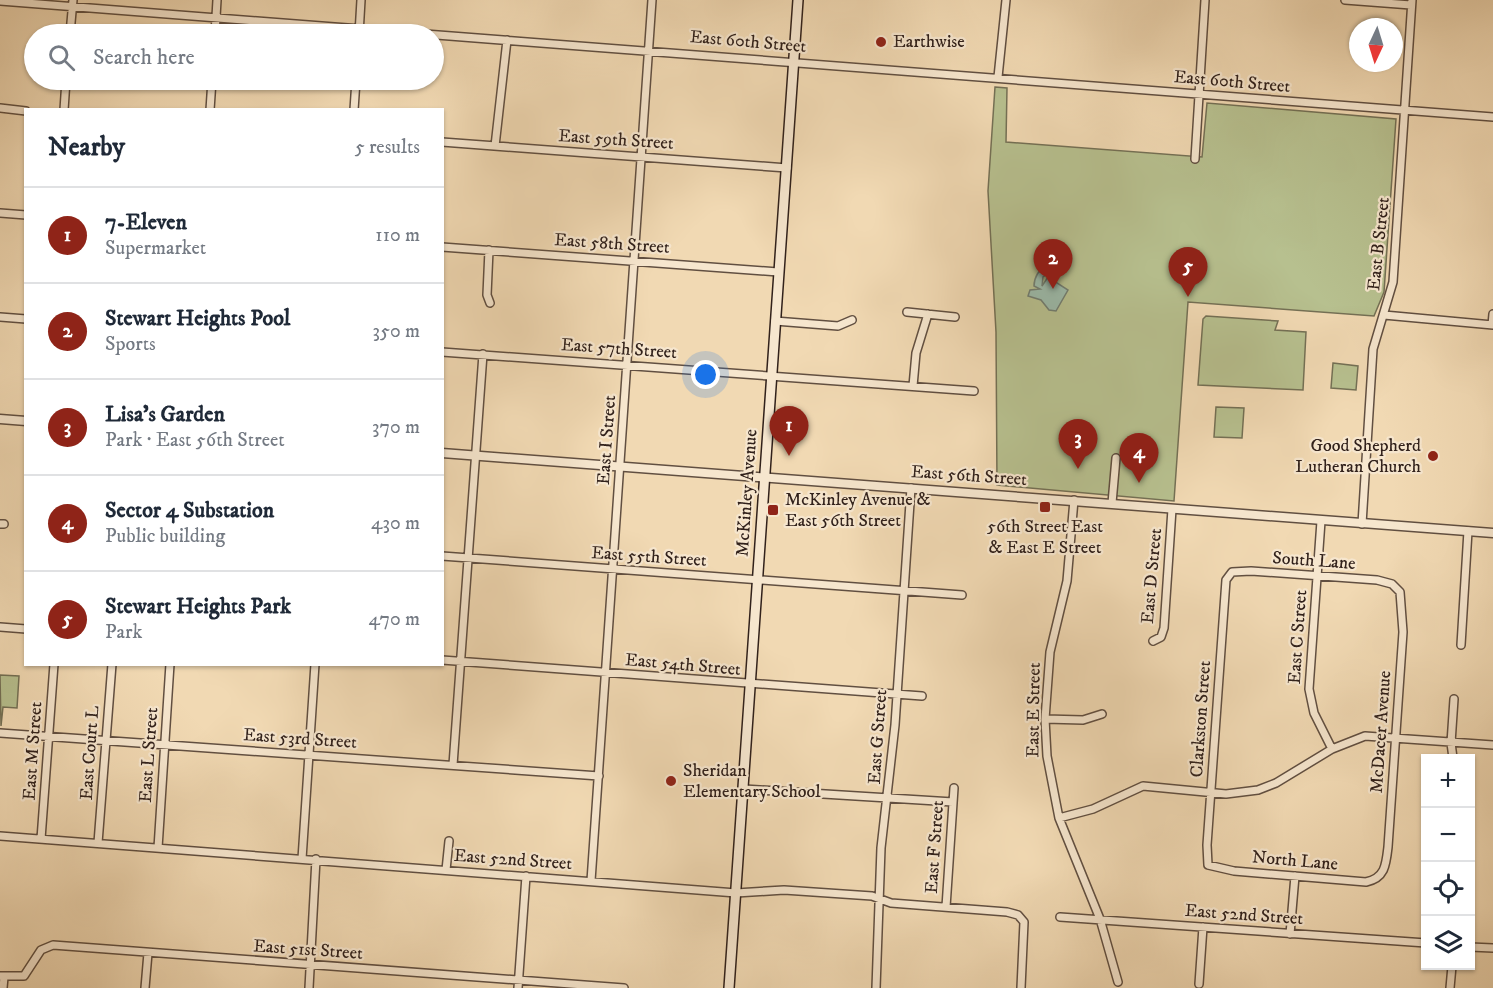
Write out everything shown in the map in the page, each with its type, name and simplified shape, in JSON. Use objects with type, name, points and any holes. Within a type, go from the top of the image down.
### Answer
[{"type":"main road","name":"McKinley Avenue","points":[[729,988],[798,0]]},
{"type":"street","points":[[216,24],[217,0]]},
{"type":"street","points":[[360,24],[361,0]]},
{"type":"street","name":"East I Street","points":[[591,881],[652,0]]},
{"type":"street","points":[[998,77],[1006,0]]},
{"type":"street","points":[[1196,159],[1205,0]]},
{"type":"street","points":[[1345,0],[1412,3]]},
{"type":"street","name":"East 60th Street","points":[[0,1],[73,3],[283,24]]},
{"type":"street","points":[[71,24],[73,3]]},
{"type":"street","name":"East B Street","points":[[1362,524],[1373,349],[1393,282],[1412,3]]},
{"type":"street","name":"East 60th Street","points":[[444,37],[794,61],[1493,117]]},
{"type":"street","points":[[495,146],[507,40]]},
{"type":"street","points":[[64,108],[65,90]]},
{"type":"street","points":[[210,108],[211,90]]},
{"type":"street","points":[[354,108],[355,90]]},
{"type":"street","points":[[0,108],[24,111]]},
{"type":"street","name":"East 59th Street","points":[[444,142],[787,168]]},
{"type":"street","points":[[0,213],[24,215]]},
{"type":"street","name":"East 58th Street","points":[[444,247],[778,272]]},
{"type":"street","points":[[489,250],[488,296],[490,303]]},
{"type":"street","points":[[906,312],[955,317]]},
{"type":"street","points":[[913,386],[916,353],[928,314]]},
{"type":"street","points":[[1384,315],[1493,325],[1493,314]]},
{"type":"street","points":[[0,317],[24,319]]},
{"type":"street","points":[[775,321],[838,326],[852,320]]},
{"type":"street","name":"East 57th Street","points":[[444,352],[974,391]]},
{"type":"street","points":[[453,765],[483,354]]},
{"type":"street","points":[[0,419],[24,421]]},
{"type":"street","name":"East 56th Street","points":[[444,453],[1493,533]]},
{"type":"street","points":[[1112,503],[1116,458]]},
{"type":"street","name":"East G Street","points":[[876,988],[881,848],[888,798],[911,488]]},
{"type":"street","name":"East E Street","points":[[1074,500],[1066,587],[1050,652],[1045,719],[1048,770],[1059,818],[1100,919],[1118,982]]},
{"type":"street","name":"East D Street","points":[[1153,641],[1159,639],[1164,628],[1172,509]]},
{"type":"street","name":"East C Street","points":[[1321,521],[1309,698],[1332,749]]},
{"type":"street","points":[[1461,645],[1468,531]]},
{"type":"street","name":"East 55th Street","points":[[444,556],[962,595]]},
{"type":"street","name":"South Lane","points":[[1228,575],[1241,570],[1317,575],[1381,581],[1399,589]]},
{"type":"street","name":"Clarkston Street","points":[[1208,865],[1211,792],[1228,575]]},
{"type":"street","name":"McDacer Avenue","points":[[1379,877],[1386,866],[1396,740],[1403,613],[1399,589]]},
{"type":"street","points":[[0,627],[24,629]]},
{"type":"street","name":"East 54th Street","points":[[444,660],[750,685],[922,696]]},
{"type":"street","name":"East M Street","points":[[41,839],[54,666]]},
{"type":"street","name":"East Court L","points":[[98,843],[112,666]]},
{"type":"street","name":"East L Street","points":[[158,848],[170,666]]},
{"type":"street","points":[[302,860],[307,755],[315,666]]},
{"type":"street","points":[[1452,754],[1454,699]]},
{"type":"street","points":[[1045,719],[1083,720],[1102,714]]},
{"type":"street","name":"East 53rd Street","points":[[0,733],[599,776]]},
{"type":"street","points":[[1059,818],[1093,808],[1139,787],[1242,793],[1267,787],[1332,749],[1369,736],[1396,740],[1493,745]]},
{"type":"street","name":"East F Street","points":[[946,907],[954,788]]},
{"type":"street","points":[[744,789],[953,802]]},
{"type":"street","name":"East 52nd Street","points":[[0,836],[736,893],[784,890],[872,896],[891,903],[1007,912],[1022,918],[1025,930],[1021,988]]},
{"type":"street","points":[[446,870],[449,841]]},
{"type":"street","points":[[309,988],[316,859]]},
{"type":"street","name":"North Lane","points":[[1208,865],[1222,869],[1366,882],[1379,877]]},
{"type":"street","points":[[519,984],[526,876]]},
{"type":"street","points":[[1290,934],[1295,876]]},
{"type":"street","name":"East 52nd Street","points":[[1060,917],[1421,943]]},
{"type":"street","points":[[1199,984],[1203,927]]},
{"type":"street","name":"East 51st Street","points":[[3,988],[2,976],[24,976],[41,950],[53,945],[519,984],[624,988]]},
{"type":"street","points":[[1475,946],[1493,948]]},
{"type":"street","points":[[145,988],[148,953]]},
{"type":"street","points":[[1450,988],[1452,970]]},
{"type":"green space","points":[[995,87],[1007,88],[1006,142],[1202,157],[1207,103],[1396,119],[1384,292],[1374,316],[1188,302],[1174,501],[997,485],[996,332],[988,191]]},
{"type":"green space","points":[[1206,316],[1278,321],[1275,330],[1306,332],[1303,390],[1198,385],[1203,319]]},
{"type":"green space","points":[[1333,363],[1358,366],[1356,390],[1331,388]]},
{"type":"green space","points":[[1216,407],[1244,408],[1242,438],[1214,437]]},
{"type":"green space","points":[[0,675],[19,676],[17,708],[3,707],[1,726]]},
{"type":"shaded area","points":[[1047,266],[1051,271],[1043,277],[1042,286],[1048,277],[1068,290],[1056,311],[1049,310],[1041,300],[1028,296],[1030,290],[1040,289],[1034,286],[1035,280],[1039,271]]},
{"type":"place","name":"Earthwise","points":[[881,42]]},
{"type":"place","name":"Stewart Heights Pool","points":[[1053,289]]},
{"type":"place","name":"Stewart Heights Park","points":[[1188,297]]},
{"type":"place","name":"7-Eleven","points":[[789,456]]},
{"type":"place","name":"Good Shepherd Lutheran Church","points":[[1433,456]]},
{"type":"place","name":"Lisa's Garden","points":[[1078,469]]},
{"type":"place","name":"Sector 4 Substation","points":[[1139,483]]},
{"type":"place","name":"56th Street East & East E Street","points":[[1045,507]]},
{"type":"place","name":"McKinley Avenue & East 56th Street","points":[[773,510]]},
{"type":"place","name":"Sheridan Elementary School","points":[[671,781]]}]
